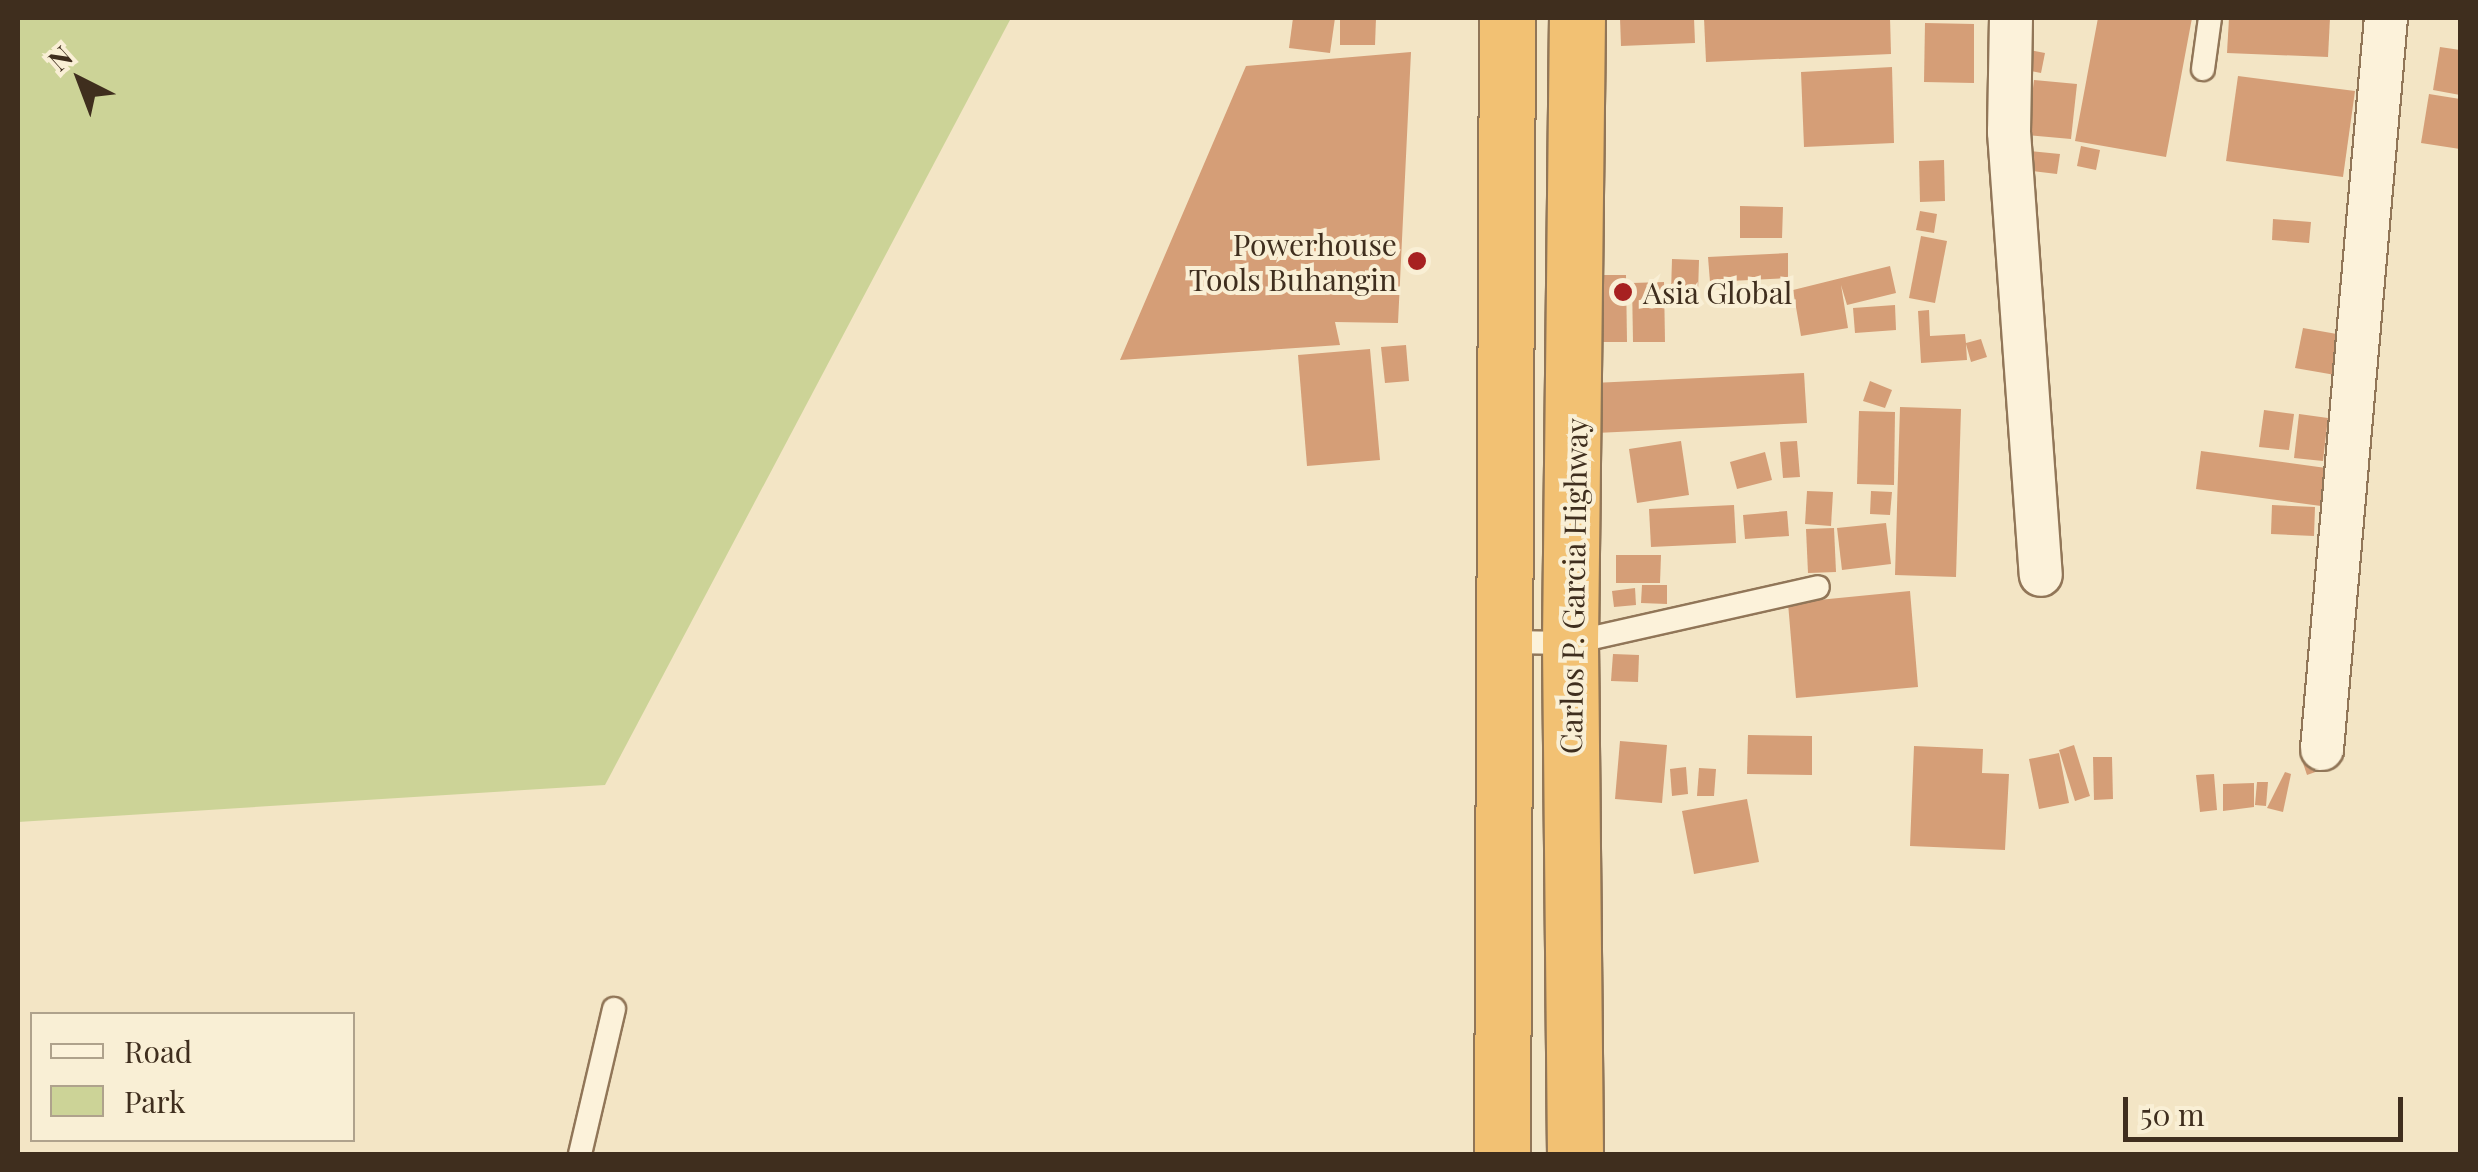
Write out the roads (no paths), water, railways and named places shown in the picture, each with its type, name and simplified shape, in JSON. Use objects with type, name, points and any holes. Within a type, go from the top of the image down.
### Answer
[{"type":"highway","points":[[1502,1154],[1507,18]]},
{"type":"highway","name":"Carlos P. Garcia Highway","points":[[1575,1154],[1570,644],[1577,18]]},
{"type":"highway","points":[[1506,158],[1577,157]]},
{"type":"highway","points":[[1506,347],[1576,346]]},
{"type":"street","points":[[2012,18],[2009,132],[2041,575]]},
{"type":"street","points":[[2322,748],[2386,18]]},
{"type":"lane","points":[[2203,69],[2210,18]]},
{"type":"lane","points":[[1507,642],[1570,644],[1818,586]]},
{"type":"lane","points":[[580,1154],[614,1009]]},
{"type":"place","name":"Powerhouse Tools Buhangin","points":[[1417,261]]},
{"type":"place","name":"Asia Global","points":[[1623,292]]}]
